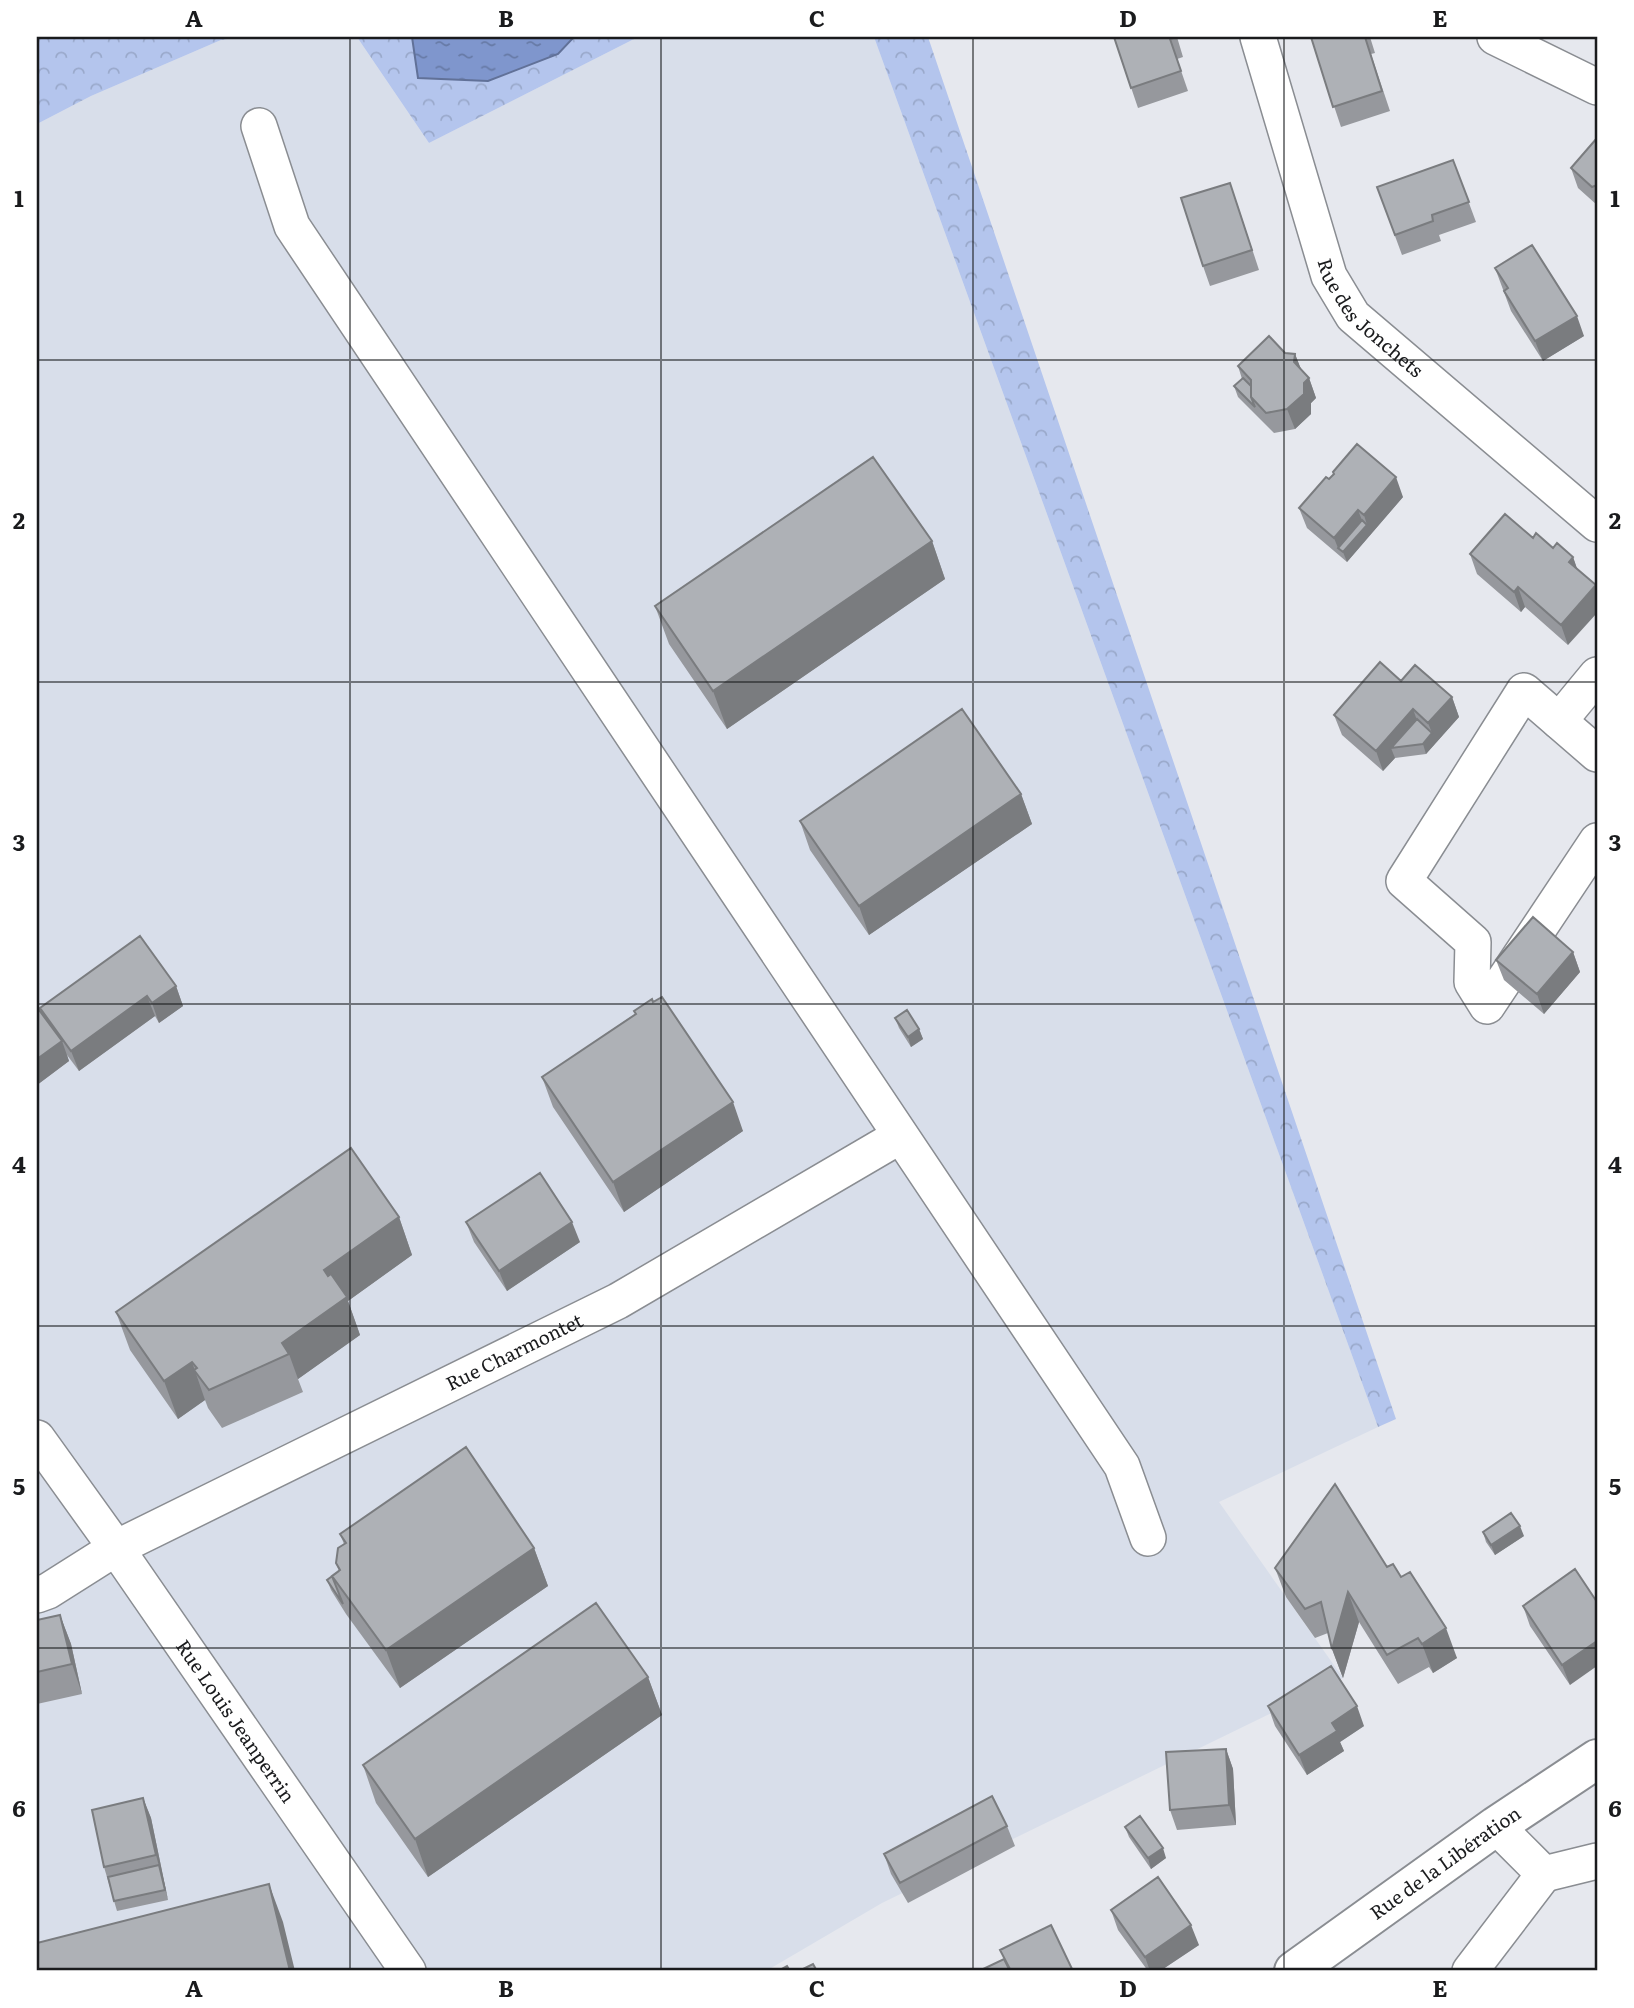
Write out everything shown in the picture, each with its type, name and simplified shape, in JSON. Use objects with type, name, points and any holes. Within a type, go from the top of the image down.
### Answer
[{"type":"street","name":"Rue des Jonchets","points":[[1258,37],[1329,276],[1353,316],[1597,524]]},
{"type":"street","points":[[1495,37],[1597,87]]},
{"type":"street","points":[[259,126],[292,226],[1122,1466],[1148,1538]]},
{"type":"street","points":[[1559,721],[1597,675]]},
{"type":"street","points":[[1597,754],[1524,691],[1404,881],[1473,942],[1472,982],[1487,1006],[1597,841]]},
{"type":"street","name":"Rue Charmontet","points":[[116,1548],[618,1301],[900,1136]]},
{"type":"street","name":"Rue Louis Jeanperrin","points":[[37,1438],[408,1971]]},
{"type":"street","points":[[37,1595],[48,1591],[116,1548]]},
{"type":"street","name":"Rue de la Libération","points":[[1294,1971],[1496,1826],[1597,1759]]},
{"type":"street","points":[[1496,1826],[1544,1874]]},
{"type":"street","points":[[1471,1971],[1544,1874],[1597,1861]]},
{"type":"shaded area","points":[[241,37],[357,37],[429,143],[638,37],[874,37],[1378,1427],[1219,1502],[1343,1678],[882,1903],[766,1971],[37,1971],[37,124],[91,96],[221,40]]},
{"type":"green space","points":[[37,37],[241,37],[221,40],[91,96],[37,124]]},
{"type":"green space","points":[[357,37],[638,37],[429,143]]},
{"type":"green space","points":[[874,37],[928,37],[1396,1419],[1378,1427]]},
{"type":"water","points":[[412,37],[574,37],[558,54],[488,81],[418,78]]},
{"type":"building","points":[[1114,37],[1176,37],[1170,39],[1181,71],[1131,88]]},
{"type":"building","points":[[1311,37],[1365,37],[1382,91],[1333,107]]},
{"type":"building","points":[[1597,138],[1597,185],[1592,187],[1571,168]]},
{"type":"building","points":[[1453,160],[1469,202],[1432,215],[1433,221],[1395,235],[1377,187]]},
{"type":"building","points":[[1230,183],[1252,250],[1203,266],[1181,198]]},
{"type":"building","points":[[1532,245],[1577,316],[1535,341],[1504,291],[1508,288],[1495,268]]},
{"type":"building","points":[[1269,336],[1285,353],[1295,354],[1294,362],[1309,378],[1304,383],[1304,394],[1287,409],[1266,413],[1251,397],[1251,380],[1238,366]]},
{"type":"building","points":[[1243,378],[1251,386],[1255,407],[1234,386]]},
{"type":"building","points":[[1357,444],[1396,477],[1364,515],[1358,510],[1334,538],[1299,508],[1326,477],[1329,479],[1334,474]]},
{"type":"building","points":[[873,457],[932,541],[713,691],[655,606]]},
{"type":"building","points":[[1505,514],[1533,538],[1536,533],[1553,548],[1557,543],[1573,557],[1569,562],[1596,585],[1561,625],[1518,587],[1514,592],[1470,554]]},
{"type":"building","points":[[1362,520],[1367,525],[1343,552],[1338,548]]},
{"type":"building","points":[[1380,662],[1401,681],[1415,665],[1452,697],[1428,723],[1413,709],[1376,751],[1334,715]]},
{"type":"building","points":[[962,709],[1021,794],[859,906],[800,821]]},
{"type":"building","points":[[1417,719],[1432,733],[1423,744],[1391,748]]},
{"type":"building","points":[[1533,917],[1573,952],[1537,994],[1496,960]]},
{"type":"building","points":[[140,936],[176,986],[152,1003],[147,996],[71,1051],[40,1008]]},
{"type":"building","points":[[662,997],[733,1102],[613,1182],[542,1077],[636,1014],[634,1011],[652,999],[653,1002]]},
{"type":"building","points":[[39,1010],[62,1041],[37,1059],[37,1012]]},
{"type":"building","points":[[907,1010],[919,1029],[908,1037],[895,1018]]},
{"type":"building","points":[[351,1148],[399,1217],[324,1270],[328,1276],[331,1274],[347,1297],[282,1343],[289,1354],[209,1390],[194,1370],[197,1368],[192,1362],[164,1381],[116,1312]]},
{"type":"building","points":[[540,1173],[572,1222],[499,1271],[466,1222]]},
{"type":"building","points":[[466,1447],[534,1548],[386,1650],[332,1576],[340,1570],[336,1563],[338,1548],[346,1543],[340,1534]]},
{"type":"building","points":[[1335,1484],[1387,1567],[1393,1564],[1401,1577],[1410,1572],[1446,1628],[1422,1644],[1418,1638],[1387,1655],[1348,1592],[1332,1649],[1321,1602],[1305,1609],[1275,1568]]},
{"type":"building","points":[[1511,1513],[1520,1526],[1491,1545],[1483,1532]]},
{"type":"building","points":[[1575,1569],[1597,1602],[1597,1641],[1562,1665],[1523,1606]]},
{"type":"building","points":[[332,1576],[343,1604],[327,1580]]},
{"type":"building","points":[[596,1603],[648,1677],[415,1839],[363,1765]]},
{"type":"building","points":[[60,1615],[72,1664],[37,1672],[37,1620]]},
{"type":"building","points":[[1331,1666],[1357,1706],[1332,1723],[1337,1731],[1299,1755],[1268,1706]]},
{"type":"building","points":[[1226,1749],[1229,1805],[1170,1810],[1166,1752]]},
{"type":"building","points":[[992,1796],[1007,1826],[900,1883],[884,1854]]},
{"type":"building","points":[[143,1798],[156,1855],[104,1867],[92,1810]]},
{"type":"building","points":[[1140,1816],[1163,1848],[1148,1858],[1125,1827]]},
{"type":"building","points":[[159,1865],[165,1890],[114,1901],[108,1877]]},
{"type":"building","points":[[1158,1877],[1191,1925],[1145,1957],[1111,1910]]},
{"type":"building","points":[[269,1884],[290,1971],[37,1971],[37,1943]]},
{"type":"building","points":[[1051,1925],[1073,1971],[1011,1971],[1000,1950]]},
{"type":"building","points":[[1004,1959],[1010,1971],[979,1971]]},
{"type":"building","points":[[813,1964],[817,1971],[799,1971]]}]
